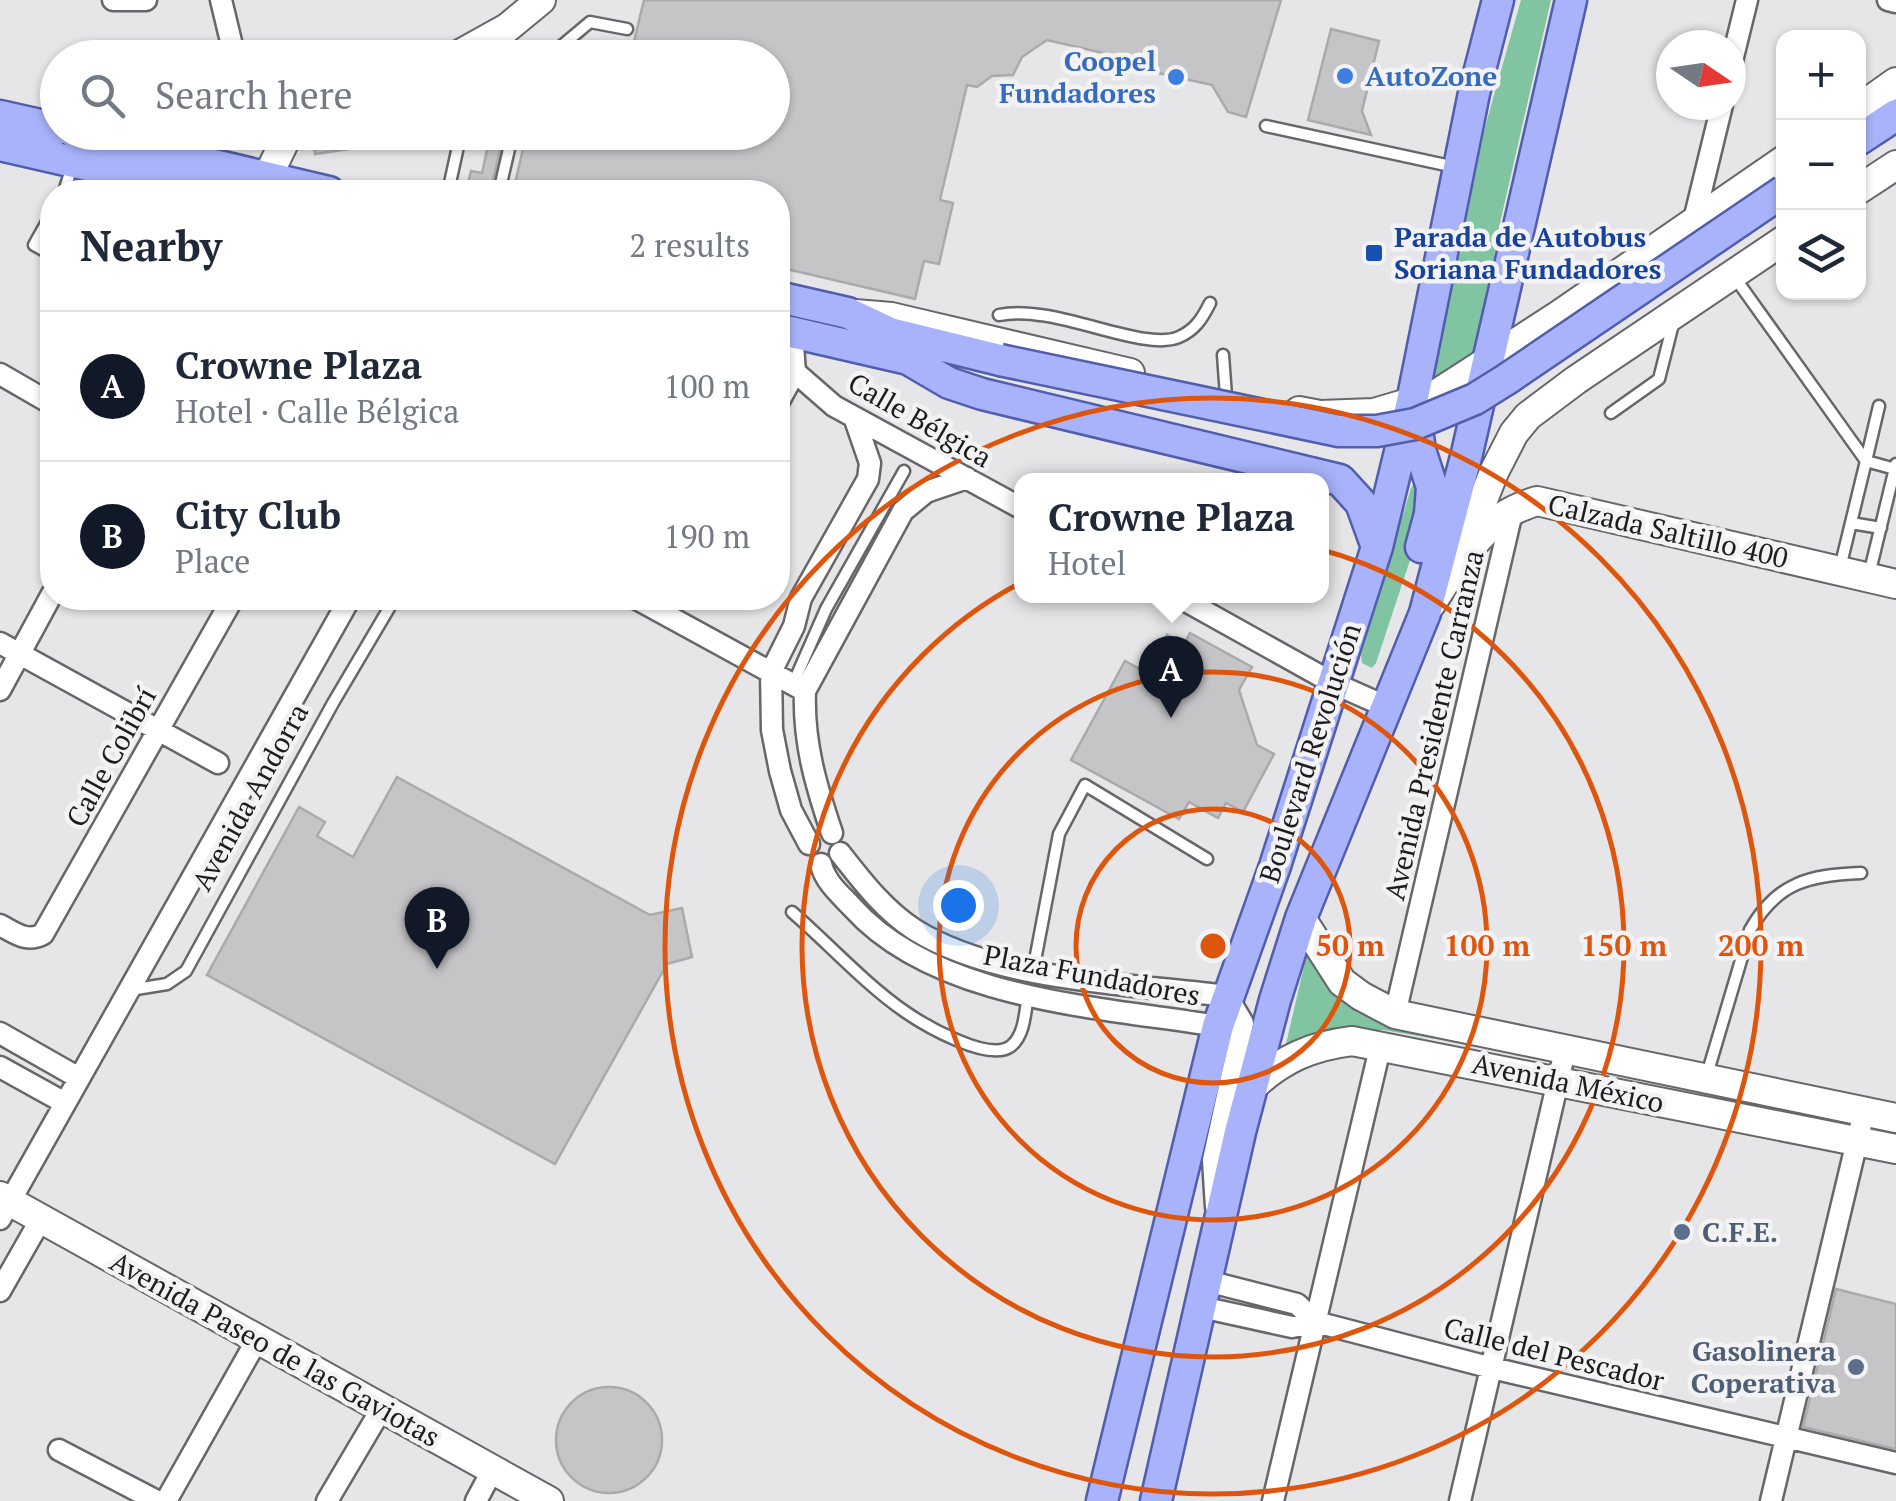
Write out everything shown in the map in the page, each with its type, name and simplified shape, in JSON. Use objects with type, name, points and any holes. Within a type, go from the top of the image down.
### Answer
[{"type":"main road","name":"Boulevard Revolución","points":[[1102,1501],[1218,1026],[1275,866],[1376,547],[1412,402],[1498,0]]},
{"type":"main road","points":[[1156,1501],[1274,1000],[1301,918],[1425,613],[1490,360],[1570,0]]},
{"type":"main road","points":[[1866,135],[1896,115]]},
{"type":"main road","points":[[0,116],[40,125]]},
{"type":"main road","points":[[1866,158],[1896,138]]},
{"type":"main road","points":[[0,145],[40,146]]},
{"type":"main road","points":[[79,150],[138,180]]},
{"type":"main road","points":[[148,150],[242,180]]},
{"type":"main road","points":[[790,331],[908,358],[1000,370],[1310,428],[1377,432],[1415,424],[1476,399],[1776,196]]},
{"type":"main road","points":[[790,300],[848,313],[890,333],[1000,370],[1307,446],[1375,450],[1417,442],[1463,425],[1518,395],[1776,218]]},
{"type":"main road","points":[[908,358],[949,383],[982,394],[1313,473]]},
{"type":"main road","points":[[1405,658],[1409,592],[1430,514],[1432,487],[1420,450],[1412,402]]},
{"type":"main road","points":[[1262,463],[1255,451],[1256,431],[1269,414],[1280,408]]},
{"type":"main road","points":[[1302,470],[1312,464],[1324,446],[1326,435],[1320,415]]},
{"type":"main road","points":[[1329,477],[1351,488],[1362,503],[1376,547]]},
{"type":"street","points":[[113,0],[146,0]]},
{"type":"street","points":[[221,0],[231,40]]},
{"type":"street","points":[[485,40],[507,28],[541,0]]},
{"type":"street","points":[[1740,30],[1747,0]]},
{"type":"street","points":[[1888,0],[1896,2]]},
{"type":"street","points":[[1866,103],[1896,82]]},
{"type":"street","points":[[1694,220],[1718,120]]},
{"type":"street","points":[[257,180],[277,150]]},
{"type":"street","points":[[848,313],[891,317],[1280,408],[1320,415],[1374,413],[1434,395],[1559,315],[1776,165]]},
{"type":"street","points":[[1866,185],[1896,165]]},
{"type":"street","points":[[1425,613],[1460,559],[1494,472],[1514,433],[1528,416],[1776,245]]},
{"type":"street","points":[[1559,315],[1548,328],[1544,344],[1548,361],[1560,374],[1576,380]]},
{"type":"street","points":[[790,349],[796,372],[790,382]]},
{"type":"street","name":"Calle Bélgica","points":[[796,372],[834,406],[1014,504]]},
{"type":"street","points":[[0,374],[40,397]]},
{"type":"street","points":[[809,844],[820,832],[836,843],[833,862],[821,864],[811,858],[809,844],[791,810],[772,730],[770,672],[794,626],[801,598],[868,478],[870,463],[854,416]]},
{"type":"street","points":[[671,610],[799,688],[903,510],[926,492],[967,478]]},
{"type":"street","name":"Calzada Saltillo 400","points":[[1460,559],[1494,520],[1513,508],[1537,501],[1882,580]]},
{"type":"street","name":"Avenida Presidente Carranza","points":[[1395,1014],[1513,508]]},
{"type":"street","points":[[1190,603],[1333,683],[1387,707]]},
{"type":"street","points":[[0,690],[43,610]]},
{"type":"street","name":"Calle Colibrí","points":[[0,925],[34,940],[43,934],[226,610]]},
{"type":"street","name":"Avenida Andorra","points":[[3,1206],[66,1103],[343,610]]},
{"type":"street","points":[[0,643],[218,763]]},
{"type":"street","name":"Plaza Fundadores","points":[[799,688],[810,764],[836,843],[885,906],[914,929],[946,946],[1032,972],[1227,996]]},
{"type":"street","name":"Plaza Fundadores","points":[[821,864],[824,876],[861,917],[926,964],[984,986],[1218,1026]]},
{"type":"street","name":"Avenida México","points":[[1301,918],[1342,982],[1395,1014],[1896,1118]]},
{"type":"street","points":[[1028,995],[1032,972]]},
{"type":"street","points":[[1218,1230],[1213,1160],[1243,1022],[1227,996]]},
{"type":"street","points":[[0,1033],[79,1078]]},
{"type":"street","name":"Avenida México","points":[[1252,1087],[1272,1068],[1297,1053],[1324,1044],[1352,1041],[1896,1149]]},
{"type":"street","points":[[1273,1501],[1381,1044]]},
{"type":"street","points":[[1460,1501],[1566,1050]]},
{"type":"street","points":[[0,1067],[66,1103]]},
{"type":"street","points":[[1771,1501],[1864,1112]]},
{"type":"street","name":"Avenida Paseo de las Gaviotas","points":[[3,1206],[42,1219],[550,1501]]},
{"type":"street","points":[[0,1291],[42,1219]]},
{"type":"street","name":"Calle del Pescador","points":[[1204,1294],[1292,1328],[1316,1322],[1492,1368],[1896,1463]]},
{"type":"street","points":[[166,1501],[258,1338]]},
{"type":"street","points":[[326,1501],[382,1408]]},
{"type":"street","points":[[59,1450],[157,1501]]},
{"type":"street","points":[[476,1501],[492,1471]]},
{"type":"lane","points":[[568,40],[590,22],[628,29]]},
{"type":"lane","points":[[1266,126],[1459,168]]},
{"type":"lane","points":[[66,180],[72,150]]},
{"type":"lane","points":[[450,180],[456,150]]},
{"type":"lane","points":[[502,180],[509,150]]},
{"type":"lane","points":[[1733,274],[1866,461],[1896,466],[1880,528],[1882,580]]},
{"type":"lane","points":[[1000,315],[1016,312],[1050,316],[1159,341],[1181,337],[1200,323],[1210,303]]},
{"type":"lane","points":[[1610,413],[1659,378],[1676,313]]},
{"type":"lane","points":[[1222,355],[1226,396]]},
{"type":"lane","points":[[1839,570],[1879,406]]},
{"type":"lane","points":[[799,688],[826,609],[904,471]]},
{"type":"lane","points":[[1851,523],[1880,528]]},
{"type":"lane","name":"Avenida Andorra","points":[[129,990],[167,984],[186,971],[388,610]]},
{"type":"lane","points":[[1032,972],[1059,834],[1085,784],[1207,859]]},
{"type":"lane","points":[[1706,1080],[1750,930],[1761,911],[1794,884],[1822,875],[1861,874]]},
{"type":"lane","points":[[792,912],[904,1011],[976,1049],[996,1052],[1010,1047],[1021,1032],[1028,995]]},
{"type":"green space","points":[[1521,0],[1551,0],[1500,223],[1476,355],[1431,391],[1485,127]]},
{"type":"green space","points":[[1418,477],[1422,524],[1372,668],[1362,663],[1361,655],[1411,488]]},
{"type":"green space","points":[[1307,953],[1354,1001],[1385,1022],[1471,1045],[1383,1030],[1347,1031],[1286,1044]]},
{"type":"building","points":[[644,0],[1281,0],[1246,117],[1228,112],[1212,85],[1136,68],[1138,61],[1047,40],[1022,57],[1013,75],[992,76],[977,87],[967,85],[940,200],[953,203],[939,264],[924,261],[915,299],[790,270],[790,180],[516,180],[523,150],[790,150],[790,40],[634,40]]},
{"type":"building","name":"AutoZone","points":[[1331,29],[1379,41],[1362,111],[1371,135],[1308,120]]},
{"type":"building","points":[[487,150],[500,150],[493,180],[469,180],[471,171],[482,173]]},
{"type":"building","points":[[1190,633],[1252,667],[1239,690],[1257,745],[1274,754],[1243,812],[1226,803],[1218,818],[1189,802],[1179,819],[1071,760],[1125,661],[1147,673],[1167,635],[1184,644]]},
{"type":"building","points":[[397,777],[650,915],[682,908],[692,957],[667,964],[555,1164],[207,975],[299,807],[325,822],[317,836],[353,857]]},
{"type":"building","name":"Gasolinera Coperativa","points":[[1836,1289],[1896,1304],[1896,1449],[1803,1427]]},
{"type":"building","points":[[609,1387],[629,1391],[647,1402],[658,1420],[662,1440],[658,1460],[647,1478],[629,1489],[609,1493],[589,1489],[571,1478],[560,1460],[556,1440],[560,1420],[571,1402],[589,1391]]},
{"type":"place","name":"AutoZone","points":[[1345,76]]},
{"type":"place","name":"Coopel Fundadores","points":[[1176,77]]},
{"type":"place","name":"Parada de Autobus Soriana Fundadores","points":[[1374,253]]},
{"type":"place","name":"Crowne Plaza","points":[[1171,718]]},
{"type":"place","name":"City Club","points":[[437,969]]},
{"type":"place","name":"C.F.E.","points":[[1682,1232]]},
{"type":"place","name":"Gasolinera Coperativa","points":[[1856,1367]]}]
